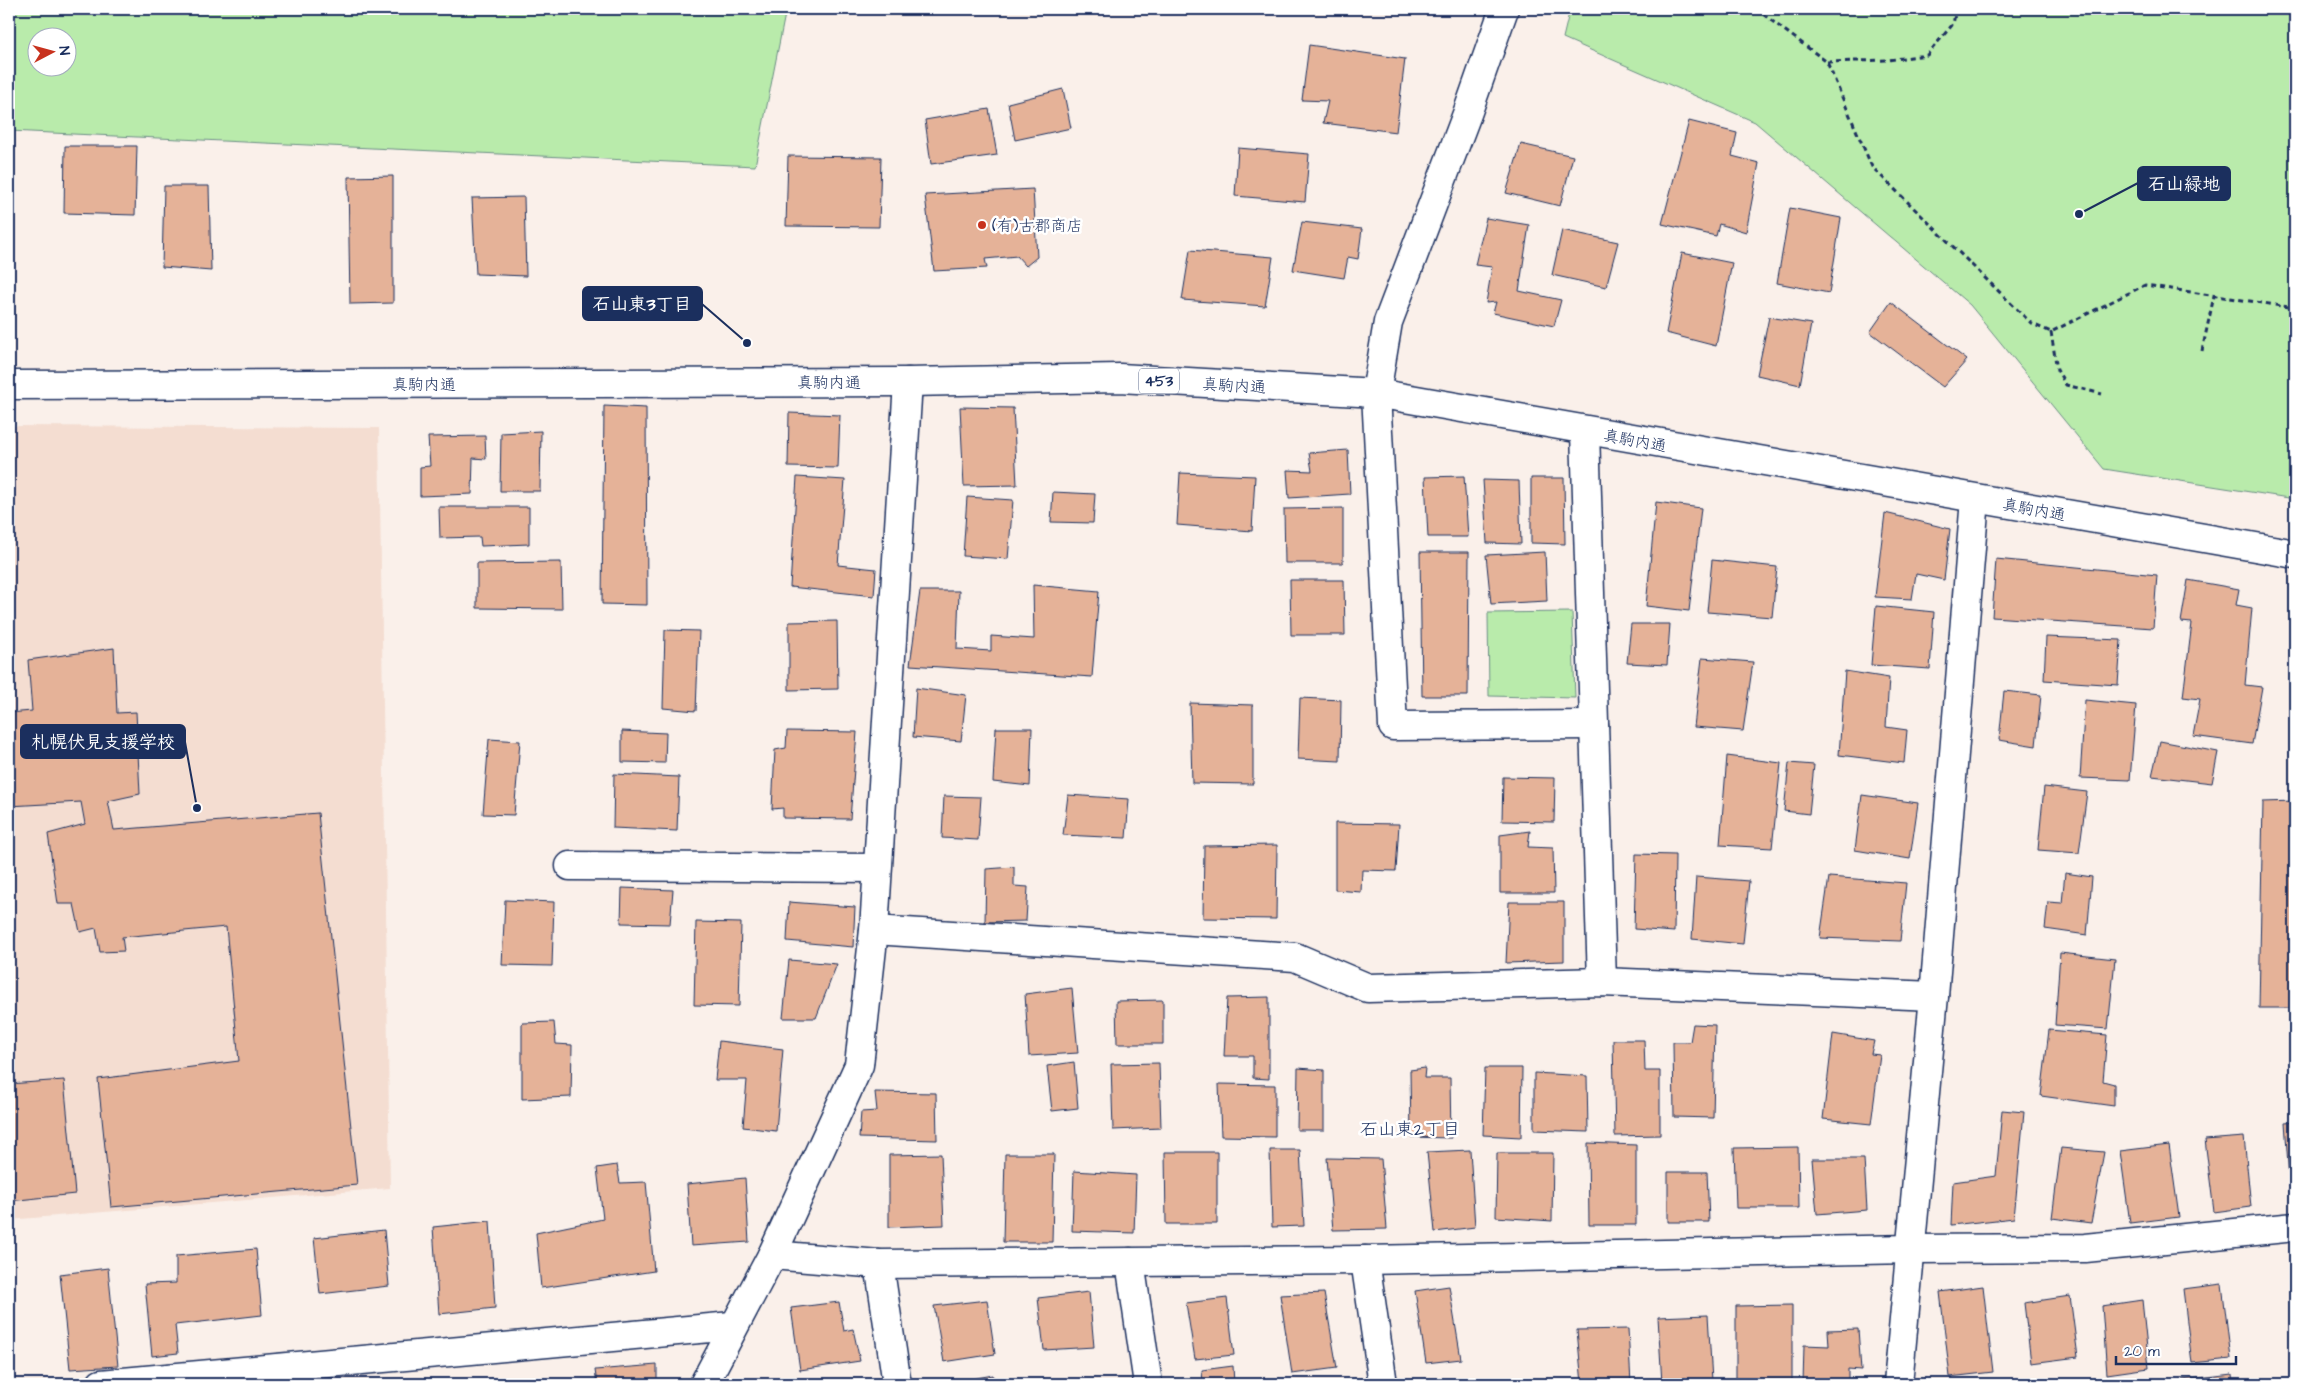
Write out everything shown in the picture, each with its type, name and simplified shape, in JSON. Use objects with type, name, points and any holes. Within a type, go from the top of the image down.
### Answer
[{"type":"main road","points":[[1504,9],[1467,114],[1388,322],[1376,393],[1393,726],[1594,725]]},
{"type":"main road","name":"真駒内通","points":[[9,385],[908,382],[1120,378],[1376,393],[2295,554]]},
{"type":"main road","points":[[704,1384],[732,1326],[772,1255],[859,1065],[874,930],[908,382]]},
{"type":"main road","points":[[1585,431],[1602,982]]},
{"type":"main road","points":[[1898,1384],[1912,1249],[1975,499]]},
{"type":"main road","points":[[570,866],[877,868]]},
{"type":"main road","points":[[874,930],[1295,957],[1368,988],[1602,982],[1934,996]]},
{"type":"main road","points":[[772,1255],[879,1264],[1365,1260],[1912,1249],[2086,1248],[2295,1227]]},
{"type":"main road","points":[[1365,1260],[1383,1384]]},
{"type":"main road","points":[[1130,1262],[1148,1384]]},
{"type":"main road","points":[[879,1264],[896,1384]]},
{"type":"main road","points":[[101,1384],[732,1326]]},
{"type":"path","points":[[1756,9],[1826,62],[1872,167],[2032,324],[2051,332],[2145,285],[2295,308]]},
{"type":"path","points":[[1826,62],[1888,60],[1927,54],[1954,24],[1956,9]]},
{"type":"path","points":[[2202,351],[2214,296]]},
{"type":"path","points":[[2051,332],[2057,370],[2066,385],[2102,394]]},
{"type":"shaded area","points":[[9,426],[379,428],[390,1188],[9,1220]]},
{"type":"green space","points":[[9,9],[786,9],[755,166],[9,131]]},
{"type":"green space","points":[[1570,9],[2295,9],[2295,499],[2104,469],[1970,305],[1755,122],[1563,38]]},
{"type":"green space","points":[[1572,612],[1575,698],[1489,696],[1488,613]]},
{"type":"building","points":[[1309,45],[1405,59],[1396,132],[1323,123],[1328,101],[1302,100]]},
{"type":"building","points":[[1063,89],[1071,128],[1015,140],[1008,103]]},
{"type":"building","points":[[989,109],[997,155],[931,164],[925,120]]},
{"type":"building","points":[[1689,121],[1737,133],[1732,156],[1759,163],[1746,232],[1719,224],[1716,236],[1662,224]]},
{"type":"building","points":[[1521,144],[1573,156],[1560,206],[1506,193]]},
{"type":"building","points":[[65,146],[137,146],[135,215],[64,213]]},
{"type":"building","points":[[1238,148],[1309,154],[1305,202],[1235,196]]},
{"type":"building","points":[[788,156],[881,157],[879,227],[786,226]]},
{"type":"building","points":[[393,176],[393,303],[350,304],[348,177]]},
{"type":"building","points":[[164,186],[209,186],[211,271],[162,267]]},
{"type":"building","name":"(有)古郡商店","points":[[1033,189],[1037,257],[1026,266],[1017,256],[985,259],[987,268],[934,271],[925,195]]},
{"type":"building","points":[[524,197],[526,276],[476,274],[472,198]]},
{"type":"building","points":[[1790,208],[1841,218],[1829,293],[1777,283]]},
{"type":"building","points":[[1486,218],[1529,225],[1519,291],[1561,300],[1554,326],[1493,313],[1496,302],[1486,303],[1492,267],[1475,265]]},
{"type":"building","points":[[1302,222],[1362,229],[1358,259],[1348,257],[1344,278],[1293,270]]},
{"type":"building","points":[[1562,230],[1618,242],[1606,287],[1552,275]]},
{"type":"building","points":[[1190,250],[1273,257],[1265,306],[1182,300]]},
{"type":"building","points":[[1682,253],[1732,263],[1716,346],[1666,333]]},
{"type":"building","points":[[1891,302],[1967,360],[1943,387],[1870,332]]},
{"type":"building","points":[[1769,317],[1811,324],[1800,385],[1757,375]]},
{"type":"building","points":[[604,406],[646,408],[647,605],[602,604]]},
{"type":"building","points":[[960,407],[1013,408],[1017,485],[964,486]]},
{"type":"building","points":[[789,413],[840,415],[838,468],[788,467]]},
{"type":"building","points":[[541,431],[540,491],[500,491],[501,433]]},
{"type":"building","points":[[485,436],[486,459],[473,458],[472,494],[420,496],[420,467],[430,466],[428,437]]},
{"type":"building","points":[[1348,450],[1350,494],[1289,498],[1287,470],[1312,471],[1309,453]]},
{"type":"building","points":[[1180,473],[1255,476],[1252,531],[1177,525]]},
{"type":"building","points":[[1464,476],[1468,537],[1428,537],[1425,477]]},
{"type":"building","points":[[797,477],[845,480],[838,565],[876,569],[874,596],[790,587]]},
{"type":"building","points":[[1531,478],[1564,478],[1565,544],[1531,543]]},
{"type":"building","points":[[1483,480],[1519,481],[1521,544],[1487,543]]},
{"type":"building","points":[[1053,492],[1095,494],[1093,523],[1051,522]]},
{"type":"building","points":[[967,497],[1013,500],[1008,559],[963,556]]},
{"type":"building","points":[[1656,502],[1701,508],[1689,611],[1646,606]]},
{"type":"building","points":[[439,507],[529,507],[529,544],[481,546],[480,537],[440,538]]},
{"type":"building","points":[[1343,508],[1343,563],[1285,563],[1284,509]]},
{"type":"building","points":[[1885,513],[1950,529],[1944,580],[1916,574],[1912,599],[1875,597]]},
{"type":"building","points":[[1420,552],[1469,552],[1468,696],[1422,696]]},
{"type":"building","points":[[1545,552],[1547,601],[1491,604],[1486,555]]},
{"type":"building","points":[[1996,559],[2157,575],[2153,628],[1992,617]]},
{"type":"building","points":[[1712,560],[1777,567],[1772,617],[1707,612]]},
{"type":"building","points":[[561,562],[562,609],[477,608],[477,563]]},
{"type":"building","points":[[1290,580],[1344,580],[1345,635],[1291,635]]},
{"type":"building","points":[[2188,580],[2239,589],[2236,605],[2252,608],[2245,685],[2262,687],[2252,744],[2193,736],[2200,699],[2183,697],[2192,623],[2181,622]]},
{"type":"building","points":[[1033,585],[1099,591],[1092,677],[910,665],[920,591],[959,591],[957,649],[991,651],[991,636],[1034,639]]},
{"type":"building","points":[[1876,606],[1934,612],[1930,669],[1871,665]]},
{"type":"building","points":[[837,621],[838,689],[789,690],[789,622]]},
{"type":"building","points":[[1631,624],[1670,624],[1667,665],[1627,663]]},
{"type":"building","points":[[665,630],[699,631],[696,711],[663,708]]},
{"type":"building","points":[[2046,637],[2121,640],[2118,685],[2044,680]]},
{"type":"building","points":[[114,648],[117,713],[136,712],[140,794],[108,801],[114,830],[318,813],[357,1185],[111,1207],[98,1079],[239,1061],[226,927],[122,937],[124,951],[100,952],[96,928],[80,932],[74,904],[58,904],[48,834],[85,824],[81,802],[9,806],[9,713],[32,711],[28,660]]},
{"type":"building","points":[[1702,658],[1753,662],[1743,731],[1694,727]]},
{"type":"building","points":[[1845,671],[1889,678],[1886,727],[1907,730],[1904,763],[1839,755]]},
{"type":"building","points":[[916,688],[966,695],[961,741],[913,737]]},
{"type":"building","points":[[2004,691],[2041,695],[2036,746],[1999,740]]},
{"type":"building","points":[[1300,698],[1341,700],[1340,761],[1298,759]]},
{"type":"building","points":[[2085,700],[2136,705],[2130,780],[2080,778]]},
{"type":"building","points":[[1190,703],[1253,705],[1253,784],[1192,783]]},
{"type":"building","points":[[996,728],[1032,728],[1030,786],[993,782]]},
{"type":"building","points":[[622,731],[666,733],[665,763],[622,762]]},
{"type":"building","points":[[787,731],[857,732],[850,819],[783,818],[783,808],[772,809],[775,750],[786,748]]},
{"type":"building","points":[[489,739],[520,741],[514,815],[483,814]]},
{"type":"building","points":[[2160,741],[2218,752],[2212,783],[2152,776]]},
{"type":"building","points":[[1727,756],[1781,763],[1772,848],[1720,845]]},
{"type":"building","points":[[1789,763],[1814,765],[1809,814],[1784,811]]},
{"type":"building","points":[[614,774],[679,777],[677,831],[613,828]]},
{"type":"building","points":[[1503,777],[1555,778],[1554,822],[1502,821]]},
{"type":"building","points":[[2044,787],[2087,792],[2079,853],[2038,850]]},
{"type":"building","points":[[1068,795],[1129,799],[1126,838],[1063,835]]},
{"type":"building","points":[[1862,795],[1918,803],[1910,859],[1855,850]]},
{"type":"building","points":[[944,796],[981,797],[978,840],[942,838]]},
{"type":"building","points":[[2295,801],[2295,1008],[2259,1008],[2263,802]]},
{"type":"building","points":[[1335,823],[1399,824],[1396,871],[1362,870],[1361,892],[1335,890]]},
{"type":"building","points":[[1530,831],[1528,847],[1553,848],[1554,893],[1500,893],[1500,835]]},
{"type":"building","points":[[1277,845],[1276,919],[1203,918],[1204,846]]},
{"type":"building","points":[[1636,854],[1675,855],[1674,932],[1634,929]]},
{"type":"building","points":[[1014,867],[1014,886],[1028,887],[1026,921],[985,922],[986,869]]},
{"type":"building","points":[[2065,873],[2092,877],[2087,935],[2045,929],[2048,902],[2062,903]]},
{"type":"building","points":[[1696,877],[1749,881],[1743,944],[1692,939]]},
{"type":"building","points":[[1829,877],[1906,883],[1900,941],[1820,938]]},
{"type":"building","points":[[622,888],[673,890],[670,924],[621,923]]},
{"type":"building","points":[[505,900],[554,902],[552,966],[502,965]]},
{"type":"building","points":[[789,902],[855,907],[853,947],[787,941]]},
{"type":"building","points":[[1509,902],[1564,902],[1564,961],[1506,963]]},
{"type":"building","points":[[696,922],[741,923],[739,1006],[694,1005]]},
{"type":"building","points":[[2060,953],[2115,959],[2108,1029],[2055,1025]]},
{"type":"building","points":[[789,960],[837,964],[816,1018],[783,1018]]},
{"type":"building","points":[[1072,988],[1078,1053],[1029,1056],[1025,994]]},
{"type":"building","points":[[1269,997],[1269,1079],[1253,1078],[1253,1056],[1224,1056],[1227,998]]},
{"type":"building","points":[[1163,1000],[1163,1044],[1117,1044],[1116,1001]]},
{"type":"building","points":[[554,1022],[556,1044],[572,1045],[571,1097],[522,1099],[522,1023]]},
{"type":"building","points":[[1693,1024],[1715,1025],[1713,1118],[1674,1117],[1673,1042],[1690,1042]]},
{"type":"building","points":[[2049,1030],[2107,1035],[2103,1081],[2114,1084],[2114,1106],[2041,1096]]},
{"type":"building","points":[[1833,1034],[1874,1041],[1871,1054],[1880,1055],[1871,1124],[1823,1119]]},
{"type":"building","points":[[1613,1040],[1644,1040],[1645,1071],[1660,1071],[1660,1135],[1615,1136]]},
{"type":"building","points":[[719,1041],[783,1049],[776,1131],[743,1127],[747,1080],[715,1080]]},
{"type":"building","points":[[1074,1062],[1078,1108],[1052,1111],[1047,1066]]},
{"type":"building","points":[[1159,1063],[1161,1128],[1113,1130],[1111,1064]]},
{"type":"building","points":[[1298,1068],[1324,1070],[1324,1130],[1297,1130]]},
{"type":"building","points":[[1425,1068],[1424,1078],[1450,1078],[1451,1138],[1411,1137],[1410,1070]]},
{"type":"building","points":[[1485,1068],[1522,1068],[1521,1137],[1483,1135]]},
{"type":"building","points":[[1534,1073],[1587,1076],[1588,1132],[1534,1130]]},
{"type":"building","points":[[64,1080],[75,1194],[9,1201],[9,1084]]},
{"type":"building","points":[[1219,1084],[1275,1085],[1275,1137],[1221,1136]]},
{"type":"building","points":[[875,1092],[936,1093],[937,1140],[859,1138],[861,1112],[877,1111]]},
{"type":"building","points":[[2002,1110],[2024,1112],[2014,1218],[1951,1225],[1953,1182],[1996,1176]]},
{"type":"building","points":[[2295,1121],[2295,1194],[2290,1194],[2285,1122]]},
{"type":"building","points":[[2244,1137],[2251,1207],[2214,1212],[2205,1140]]},
{"type":"building","points":[[1588,1143],[1636,1145],[1636,1225],[1589,1225]]},
{"type":"building","points":[[2169,1145],[2179,1217],[2130,1223],[2120,1151]]},
{"type":"building","points":[[1798,1147],[1799,1208],[1736,1208],[1734,1148]]},
{"type":"building","points":[[2061,1148],[2104,1152],[2091,1223],[2052,1218]]},
{"type":"building","points":[[1270,1150],[1300,1150],[1304,1226],[1272,1227]]},
{"type":"building","points":[[1470,1150],[1475,1227],[1435,1232],[1427,1152]]},
{"type":"building","points":[[1165,1152],[1217,1152],[1217,1224],[1166,1224]]},
{"type":"building","points":[[1497,1153],[1553,1153],[1552,1221],[1496,1217]]},
{"type":"building","points":[[941,1154],[944,1225],[889,1227],[889,1155]]},
{"type":"building","points":[[1005,1154],[1054,1154],[1052,1242],[1003,1242]]},
{"type":"building","points":[[1327,1158],[1381,1159],[1387,1229],[1333,1230]]},
{"type":"building","points":[[1812,1159],[1864,1159],[1867,1210],[1817,1214]]},
{"type":"building","points":[[617,1165],[620,1183],[646,1182],[654,1271],[541,1288],[536,1233],[603,1219],[597,1168]]},
{"type":"building","points":[[1074,1171],[1136,1175],[1134,1233],[1072,1231]]},
{"type":"building","points":[[1668,1172],[1707,1172],[1709,1222],[1668,1222]]},
{"type":"building","points":[[745,1178],[749,1242],[691,1246],[687,1184]]},
{"type":"building","points":[[490,1221],[495,1308],[439,1314],[433,1227]]},
{"type":"building","points":[[384,1230],[389,1286],[320,1294],[314,1238]]},
{"type":"building","points":[[256,1249],[262,1315],[175,1325],[178,1353],[152,1356],[145,1284],[176,1283],[176,1256]]},
{"type":"building","points":[[108,1268],[118,1366],[70,1369],[60,1274]]},
{"type":"building","points":[[2222,1284],[2231,1359],[2192,1363],[2183,1289]]},
{"type":"building","points":[[1449,1286],[1461,1359],[1426,1363],[1415,1291]]},
{"type":"building","points":[[1983,1286],[1993,1372],[1950,1377],[1940,1292]]},
{"type":"building","points":[[1089,1292],[1094,1347],[1044,1350],[1038,1298]]},
{"type":"building","points":[[1324,1293],[1337,1368],[1292,1374],[1280,1295]]},
{"type":"building","points":[[2070,1296],[2078,1357],[2031,1363],[2024,1303]]},
{"type":"building","points":[[1227,1298],[1234,1355],[1195,1359],[1186,1303]]},
{"type":"building","points":[[987,1300],[995,1354],[944,1362],[934,1306]]},
{"type":"building","points":[[2142,1300],[2149,1368],[2107,1374],[2102,1306]]},
{"type":"building","points":[[839,1302],[844,1331],[853,1329],[860,1361],[800,1370],[791,1308]]},
{"type":"building","points":[[1792,1305],[1792,1384],[1736,1384],[1736,1306]]},
{"type":"building","points":[[1708,1315],[1712,1381],[1662,1384],[1658,1317]]},
{"type":"building","points":[[1628,1329],[1631,1384],[1582,1384],[1577,1330]]},
{"type":"building","points":[[1858,1329],[1861,1370],[1848,1369],[1848,1384],[1803,1384],[1804,1345],[1829,1346],[1828,1330]]},
{"type":"building","points":[[657,1365],[657,1384],[597,1384],[595,1370]]},
{"type":"building","points":[[1233,1366],[1234,1384],[1203,1384],[1202,1370]]},
{"type":"building","points":[[2232,1374],[2233,1384],[2183,1384],[2182,1380]]},
{"type":"building","points":[[993,1375],[995,1384],[949,1383]]},
{"type":"building","points":[[1467,1378],[1468,1384],[1437,1384]]},
{"type":"place","name":"石山緑地","points":[[2079,214]]},
{"type":"place","name":"(有)古郡商店","points":[[982,225]]},
{"type":"place","name":"石山東3丁目","points":[[747,343]]},
{"type":"place","name":"札幌伏見支援学校","points":[[197,808]]},
{"type":"district","name":"石山東2丁目","points":[[1410,1129]]}]
